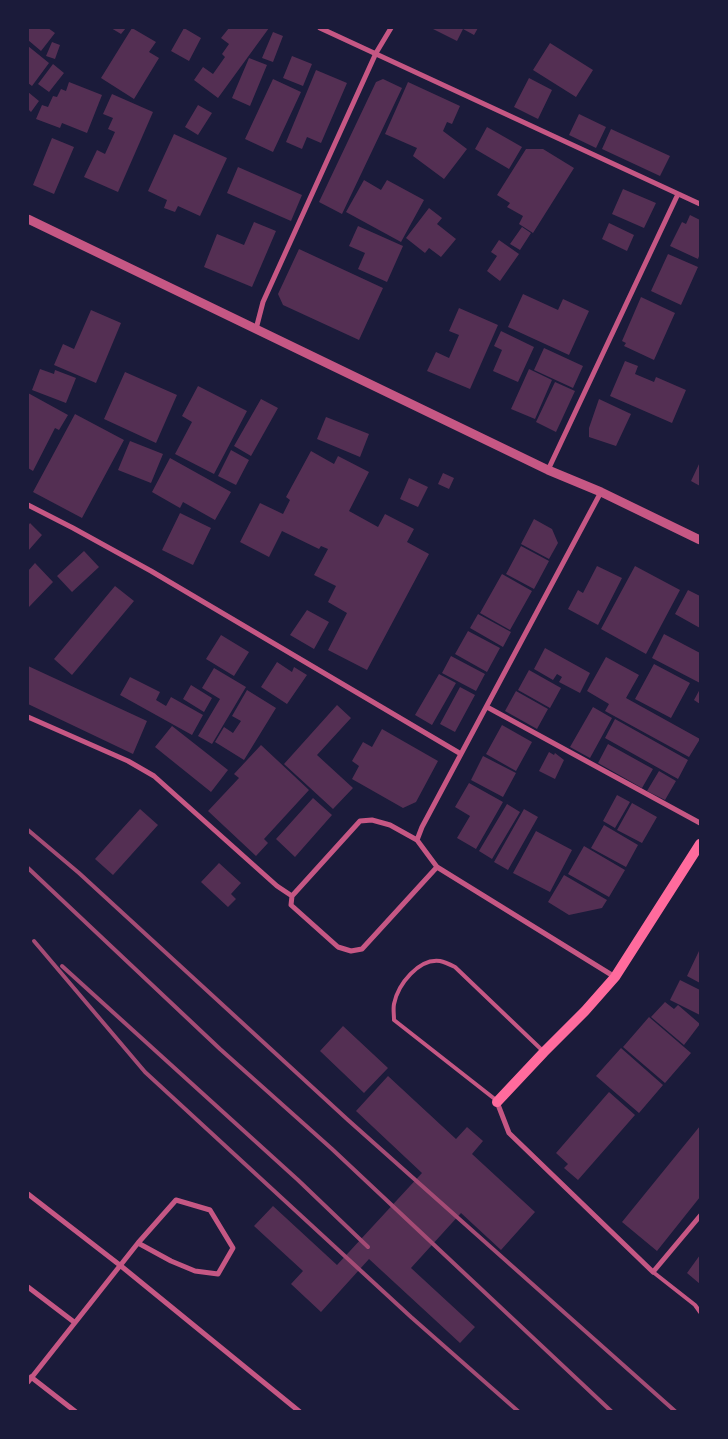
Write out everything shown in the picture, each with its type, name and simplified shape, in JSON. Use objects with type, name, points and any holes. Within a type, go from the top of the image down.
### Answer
[{"type":"main road","points":[[497,1102],[585,1011],[615,977],[700,844]]},
{"type":"street","points":[[320,28],[700,204]]},
{"type":"street","points":[[256,329],[264,302],[376,53],[391,28]]},
{"type":"street","points":[[548,470],[678,194]]},
{"type":"street","points":[[28,219],[548,470],[601,492],[700,540]]},
{"type":"street","points":[[417,840],[601,492]]},
{"type":"street","points":[[28,505],[151,571],[461,754]]},
{"type":"street","points":[[487,707],[700,823]]},
{"type":"street","points":[[28,718],[128,761],[154,776],[277,886],[292,896]]},
{"type":"street","points":[[437,867],[362,949],[351,951],[338,947],[291,905],[292,896],[360,821],[372,820],[390,825],[417,840],[437,867],[615,977]]},
{"type":"street","points":[[497,1102],[509,1133],[653,1272],[700,1216]]},
{"type":"street","points":[[28,1194],[300,1412]]},
{"type":"street","points":[[76,1412],[29,1379],[138,1243],[176,1200],[210,1210],[233,1248],[218,1274],[195,1271],[170,1261],[138,1243]]},
{"type":"street","points":[[28,1287],[74,1322]]},
{"type":"lane","points":[[497,1102],[394,1020],[393,1006],[398,991],[409,977],[422,964],[440,961],[455,967],[544,1052]]},
{"type":"lane","points":[[653,1272],[695,1305],[700,1312]]},
{"type":"building","points":[[28,28],[48,28],[55,33],[41,51],[28,40]]},
{"type":"building","points":[[111,28],[126,28],[121,34]]},
{"type":"building","points":[[132,28],[156,42],[149,52],[159,58],[134,99],[101,78]]},
{"type":"building","points":[[184,28],[201,38],[189,61],[171,51]]},
{"type":"building","points":[[229,28],[269,28],[218,98],[194,80],[203,67],[213,74],[225,57],[222,54],[229,44],[221,38]]},
{"type":"building","points":[[431,28],[478,28],[474,35],[463,29],[457,41]]},
{"type":"building","points":[[273,32],[283,36],[273,62],[262,58]]},
{"type":"building","points":[[52,42],[60,45],[55,59],[46,56]]},
{"type":"building","points":[[550,43],[593,70],[576,97],[533,70]]},
{"type":"building","points":[[28,46],[49,63],[32,86],[28,83]]},
{"type":"building","points":[[292,56],[312,64],[303,86],[283,78]]},
{"type":"building","points":[[249,58],[267,65],[250,106],[232,98]]},
{"type":"building","points":[[53,64],[64,73],[49,92],[38,84]]},
{"type":"building","points":[[316,70],[347,83],[321,143],[307,137],[302,149],[286,142]]},
{"type":"building","points":[[529,78],[552,90],[538,119],[514,107]]},
{"type":"building","points":[[273,79],[301,92],[273,152],[245,139]]},
{"type":"building","points":[[383,79],[402,88],[342,214],[319,202],[376,82]]},
{"type":"building","points":[[69,82],[102,95],[87,133],[62,123],[60,128],[36,119],[42,105],[48,107],[53,96],[57,97],[61,89],[66,91]]},
{"type":"building","points":[[408,82],[460,106],[452,124],[447,122],[443,131],[467,149],[444,179],[413,156],[417,148],[385,134]]},
{"type":"building","points":[[28,92],[39,101],[31,112],[28,109]]},
{"type":"building","points":[[112,94],[153,112],[118,192],[84,177],[97,150],[105,154],[115,132],[108,129],[113,118],[103,114]]},
{"type":"building","points":[[198,105],[212,113],[198,135],[185,127]]},
{"type":"building","points":[[579,114],[606,127],[596,148],[569,135]]},
{"type":"building","points":[[487,127],[522,147],[509,169],[475,149]]},
{"type":"building","points":[[611,129],[670,156],[660,176],[602,149]]},
{"type":"building","points":[[174,134],[227,158],[200,216],[178,206],[175,212],[164,208],[167,200],[148,191]]},
{"type":"building","points":[[52,138],[74,147],[54,194],[33,185]]},
{"type":"building","points":[[526,149],[543,149],[574,168],[533,233],[519,224],[523,216],[507,207],[510,203],[497,195]]},
{"type":"building","points":[[238,167],[302,195],[291,221],[227,193]]},
{"type":"building","points":[[364,180],[381,190],[387,180],[424,200],[401,242],[346,212]]},
{"type":"building","points":[[623,189],[656,203],[644,228],[612,214]]},
{"type":"building","points":[[429,208],[442,218],[437,224],[456,239],[441,257],[429,248],[425,253],[406,238]]},
{"type":"building","points":[[690,215],[700,220],[700,253],[698,259],[670,246],[682,222],[686,224]]},
{"type":"building","points":[[254,222],[276,231],[252,287],[204,267],[217,234],[244,245]]},
{"type":"building","points":[[609,223],[634,235],[627,251],[602,239]]},
{"type":"building","points":[[358,226],[403,246],[387,282],[358,269],[365,253],[349,246]]},
{"type":"building","points":[[522,227],[531,233],[520,250],[510,244]]},
{"type":"building","points":[[499,240],[519,254],[500,281],[487,271],[497,256],[491,252]]},
{"type":"building","points":[[299,249],[383,288],[359,340],[283,305],[278,294]]},
{"type":"building","points":[[668,254],[698,267],[681,305],[651,291]]},
{"type":"building","points":[[523,294],[558,310],[563,299],[589,311],[569,355],[508,327]]},
{"type":"building","points":[[641,297],[675,313],[654,360],[624,346],[626,343],[622,341]]},
{"type":"building","points":[[459,308],[498,325],[470,389],[427,371],[436,352],[449,358],[459,335],[449,331]]},
{"type":"building","points":[[91,310],[121,323],[96,383],[54,365],[63,344],[74,349]]},
{"type":"building","points":[[501,331],[534,347],[518,382],[493,371],[502,350],[494,346]]},
{"type":"building","points":[[544,348],[583,366],[573,388],[534,370]]},
{"type":"building","points":[[625,361],[638,366],[635,374],[654,382],[656,377],[686,390],[672,423],[610,396]]},
{"type":"building","points":[[40,369],[54,374],[55,370],[76,378],[66,403],[32,390]]},
{"type":"building","points":[[529,369],[552,380],[535,419],[511,409]]},
{"type":"building","points":[[125,372],[177,395],[156,443],[104,419]]},
{"type":"building","points":[[555,382],[575,391],[556,432],[536,422]]},
{"type":"building","points":[[198,386],[247,411],[214,474],[175,454],[192,422],[182,416]]},
{"type":"building","points":[[28,393],[68,415],[59,430],[55,428],[33,471],[28,468]]},
{"type":"building","points":[[261,399],[278,408],[251,456],[234,446]]},
{"type":"building","points":[[599,399],[631,414],[616,446],[589,437],[589,428]]},
{"type":"building","points":[[75,414],[124,440],[82,518],[33,492]]},
{"type":"building","points":[[326,417],[369,434],[360,457],[317,439]]},
{"type":"building","points":[[130,441],[163,454],[151,483],[118,470]]},
{"type":"building","points":[[231,450],[249,460],[236,485],[218,476]]},
{"type":"building","points":[[311,451],[334,464],[338,456],[369,472],[349,511],[378,527],[385,514],[414,529],[407,542],[429,554],[367,670],[328,650],[347,613],[328,602],[336,586],[314,575],[328,549],[321,546],[319,549],[282,531],[269,557],[240,542],[260,503],[283,514],[290,500],[286,497]]},
{"type":"building","points":[[170,458],[231,492],[215,520],[183,502],[180,508],[152,492]]},
{"type":"building","points":[[700,462],[700,486],[691,481]]},
{"type":"building","points":[[443,473],[454,478],[449,489],[438,484]]},
{"type":"building","points":[[409,478],[428,487],[418,507],[400,499]]},
{"type":"building","points":[[180,513],[211,528],[193,565],[162,550]]},
{"type":"building","points":[[534,519],[552,529],[558,543],[549,559],[521,544]]},
{"type":"building","points":[[30,523],[42,535],[28,551],[28,526]]},
{"type":"building","points":[[521,546],[549,561],[534,589],[506,574]]},
{"type":"building","points":[[84,551],[99,567],[72,592],[57,576]]},
{"type":"building","points":[[35,563],[53,582],[28,608],[28,571]]},
{"type":"building","points":[[597,566],[622,578],[598,625],[568,609],[578,590],[583,593]]},
{"type":"building","points":[[635,566],[680,590],[646,654],[601,629]]},
{"type":"building","points":[[502,574],[532,591],[510,630],[480,613]]},
{"type":"building","points":[[115,586],[134,601],[72,675],[54,659]]},
{"type":"building","points":[[688,590],[700,596],[700,628],[675,614]]},
{"type":"building","points":[[307,610],[329,622],[314,649],[290,635]]},
{"type":"building","points":[[478,614],[511,632],[503,647],[470,628]]},
{"type":"building","points":[[468,631],[500,648],[487,672],[455,654]]},
{"type":"building","points":[[664,634],[700,653],[700,683],[652,658]]},
{"type":"building","points":[[221,635],[249,652],[234,676],[206,659]]},
{"type":"building","points":[[545,648],[590,673],[580,693],[559,682],[562,677],[557,674],[553,680],[534,669]]},
{"type":"building","points":[[451,656],[485,674],[476,691],[442,673]]},
{"type":"building","points":[[606,657],[639,675],[626,698],[700,739],[689,757],[605,711],[609,704],[587,691]]},
{"type":"building","points":[[277,662],[292,672],[294,667],[307,675],[287,704],[261,687]]},
{"type":"building","points":[[654,664],[690,683],[671,718],[635,699]]},
{"type":"building","points":[[28,666],[147,721],[133,754],[28,704]]},
{"type":"building","points":[[214,668],[246,687],[212,744],[198,736],[220,699],[202,688]]},
{"type":"building","points":[[529,670],[561,688],[550,708],[518,690]]},
{"type":"building","points":[[439,674],[456,683],[432,725],[415,715]]},
{"type":"building","points":[[130,677],[160,692],[156,700],[166,706],[171,697],[203,715],[192,735],[120,695]]},
{"type":"building","points":[[191,685],[212,698],[204,712],[183,699]]},
{"type":"building","points":[[460,687],[475,695],[455,732],[440,724]]},
{"type":"building","points":[[700,689],[700,704],[694,700]]},
{"type":"building","points":[[247,690],[276,708],[244,760],[215,742],[224,727],[233,733],[241,721],[232,716]]},
{"type":"building","points":[[516,691],[548,709],[537,729],[505,711]]},
{"type":"building","points":[[337,705],[351,718],[317,755],[353,788],[333,809],[284,764]]},
{"type":"building","points":[[593,707],[612,718],[590,758],[570,747]]},
{"type":"building","points":[[615,719],[688,760],[678,779],[605,738]]},
{"type":"building","points":[[502,725],[532,742],[516,771],[486,754]]},
{"type":"building","points":[[172,726],[228,770],[211,792],[155,747]]},
{"type":"building","points":[[382,729],[438,761],[416,802],[403,808],[352,779],[359,766],[352,761],[363,742],[372,747]]},
{"type":"building","points":[[608,744],[653,769],[642,788],[598,763]]},
{"type":"building","points":[[261,745],[309,790],[264,839],[268,843],[256,856],[208,811],[239,778],[234,774]]},
{"type":"building","points":[[549,752],[554,755],[555,753],[564,760],[555,779],[539,771]]},
{"type":"building","points":[[483,756],[516,773],[503,797],[471,780]]},
{"type":"building","points":[[659,771],[676,781],[665,800],[647,791]]},
{"type":"building","points":[[469,783],[503,802],[476,849],[457,838],[470,816],[455,807]]},
{"type":"building","points":[[617,795],[630,802],[615,828],[603,821]]},
{"type":"building","points":[[313,798],[332,815],[295,857],[276,839]]},
{"type":"building","points":[[632,803],[657,817],[642,843],[617,830]]},
{"type":"building","points":[[507,804],[520,812],[492,859],[479,851]]},
{"type":"building","points":[[140,809],[158,825],[113,875],[95,859]]},
{"type":"building","points":[[524,809],[538,817],[508,870],[494,862]]},
{"type":"building","points":[[604,825],[638,845],[626,867],[591,848]]},
{"type":"building","points":[[536,831],[572,850],[550,892],[513,873]]},
{"type":"building","points":[[584,846],[625,870],[609,897],[568,874]]},
{"type":"building","points":[[219,863],[241,883],[231,894],[236,899],[228,907],[201,882]]},
{"type":"building","points":[[564,875],[607,900],[602,908],[569,915],[548,902]]},
{"type":"building","points":[[700,952],[700,983],[687,976]]},
{"type":"building","points":[[680,980],[700,990],[700,1015],[670,1000]]},
{"type":"building","points":[[665,1002],[674,1009],[678,1005],[700,1024],[684,1045],[651,1017]]},
{"type":"building","points":[[649,1017],[691,1053],[665,1083],[623,1047]]},
{"type":"building","points":[[343,1026],[388,1068],[364,1093],[320,1051]]},
{"type":"building","points":[[621,1048],[663,1085],[639,1113],[596,1076]]},
{"type":"building","points":[[388,1076],[456,1139],[467,1127],[483,1141],[472,1154],[535,1212],[501,1250],[461,1213],[411,1268],[475,1327],[460,1343],[369,1259],[321,1312],[291,1284],[303,1271],[254,1226],[273,1206],[337,1265],[422,1173],[356,1111]]},
{"type":"building","points":[[609,1092],[635,1115],[578,1180],[564,1168],[568,1164],[556,1153]]},
{"type":"building","points":[[700,1126],[700,1197],[657,1251],[622,1222]]},
{"type":"building","points":[[700,1255],[700,1284],[687,1273]]},
{"type":"railway","points":[[28,830],[79,873],[348,1120],[676,1412]]},
{"type":"railway","points":[[28,868],[220,1049],[332,1149],[612,1412]]},
{"type":"railway","points":[[34,941],[145,1072],[411,1317],[519,1412]]},
{"type":"railway","points":[[62,966],[298,1180],[368,1247]]}]
